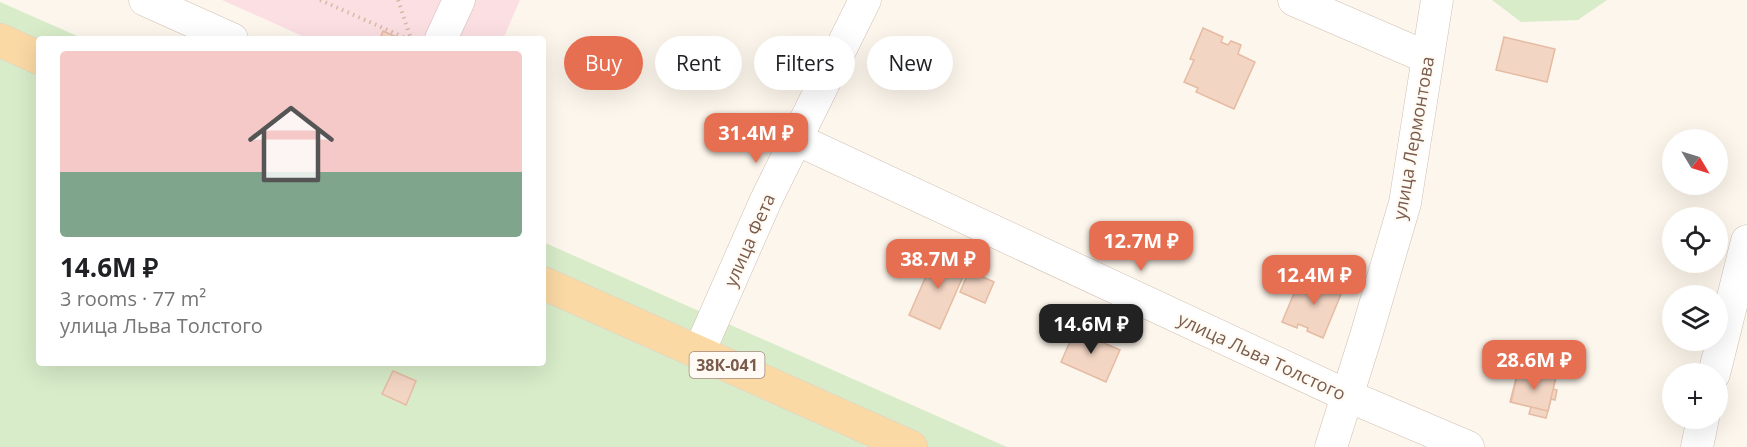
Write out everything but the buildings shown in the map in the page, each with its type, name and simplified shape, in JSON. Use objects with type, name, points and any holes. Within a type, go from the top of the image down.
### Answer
[{"type":"main road","points":[[0,40],[36,57]]},
{"type":"main road","name":"38К-041","points":[[546,284],[911,447]]},
{"type":"street","points":[[145,0],[225,36]]},
{"type":"street","points":[[442,36],[459,0]]},
{"type":"street","name":"улица Фета","points":[[699,352],[766,200],[865,0]]},
{"type":"street","points":[[1294,0],[1426,57]]},
{"type":"street","name":"улица Лермонтова","points":[[1331,447],[1405,203],[1426,57],[1437,0]]},
{"type":"street","name":"улица Льва Толстого","points":[[796,139],[1348,396],[1468,447]]},
{"type":"street","points":[[1717,363],[1747,241]]},
{"type":"street","points":[[1696,447],[1701,429]]},
{"type":"path","points":[[320,0],[402,36]]},
{"type":"path","points":[[398,0],[408,36]]},
{"type":"shaded area","points":[[222,0],[520,0],[504,36],[302,36]]},
{"type":"green space","points":[[1492,0],[1607,0],[1578,20],[1521,22]]},
{"type":"green space","points":[[0,2],[77,36],[36,36],[36,366],[546,366],[546,243],[1007,447],[0,447]]}]
